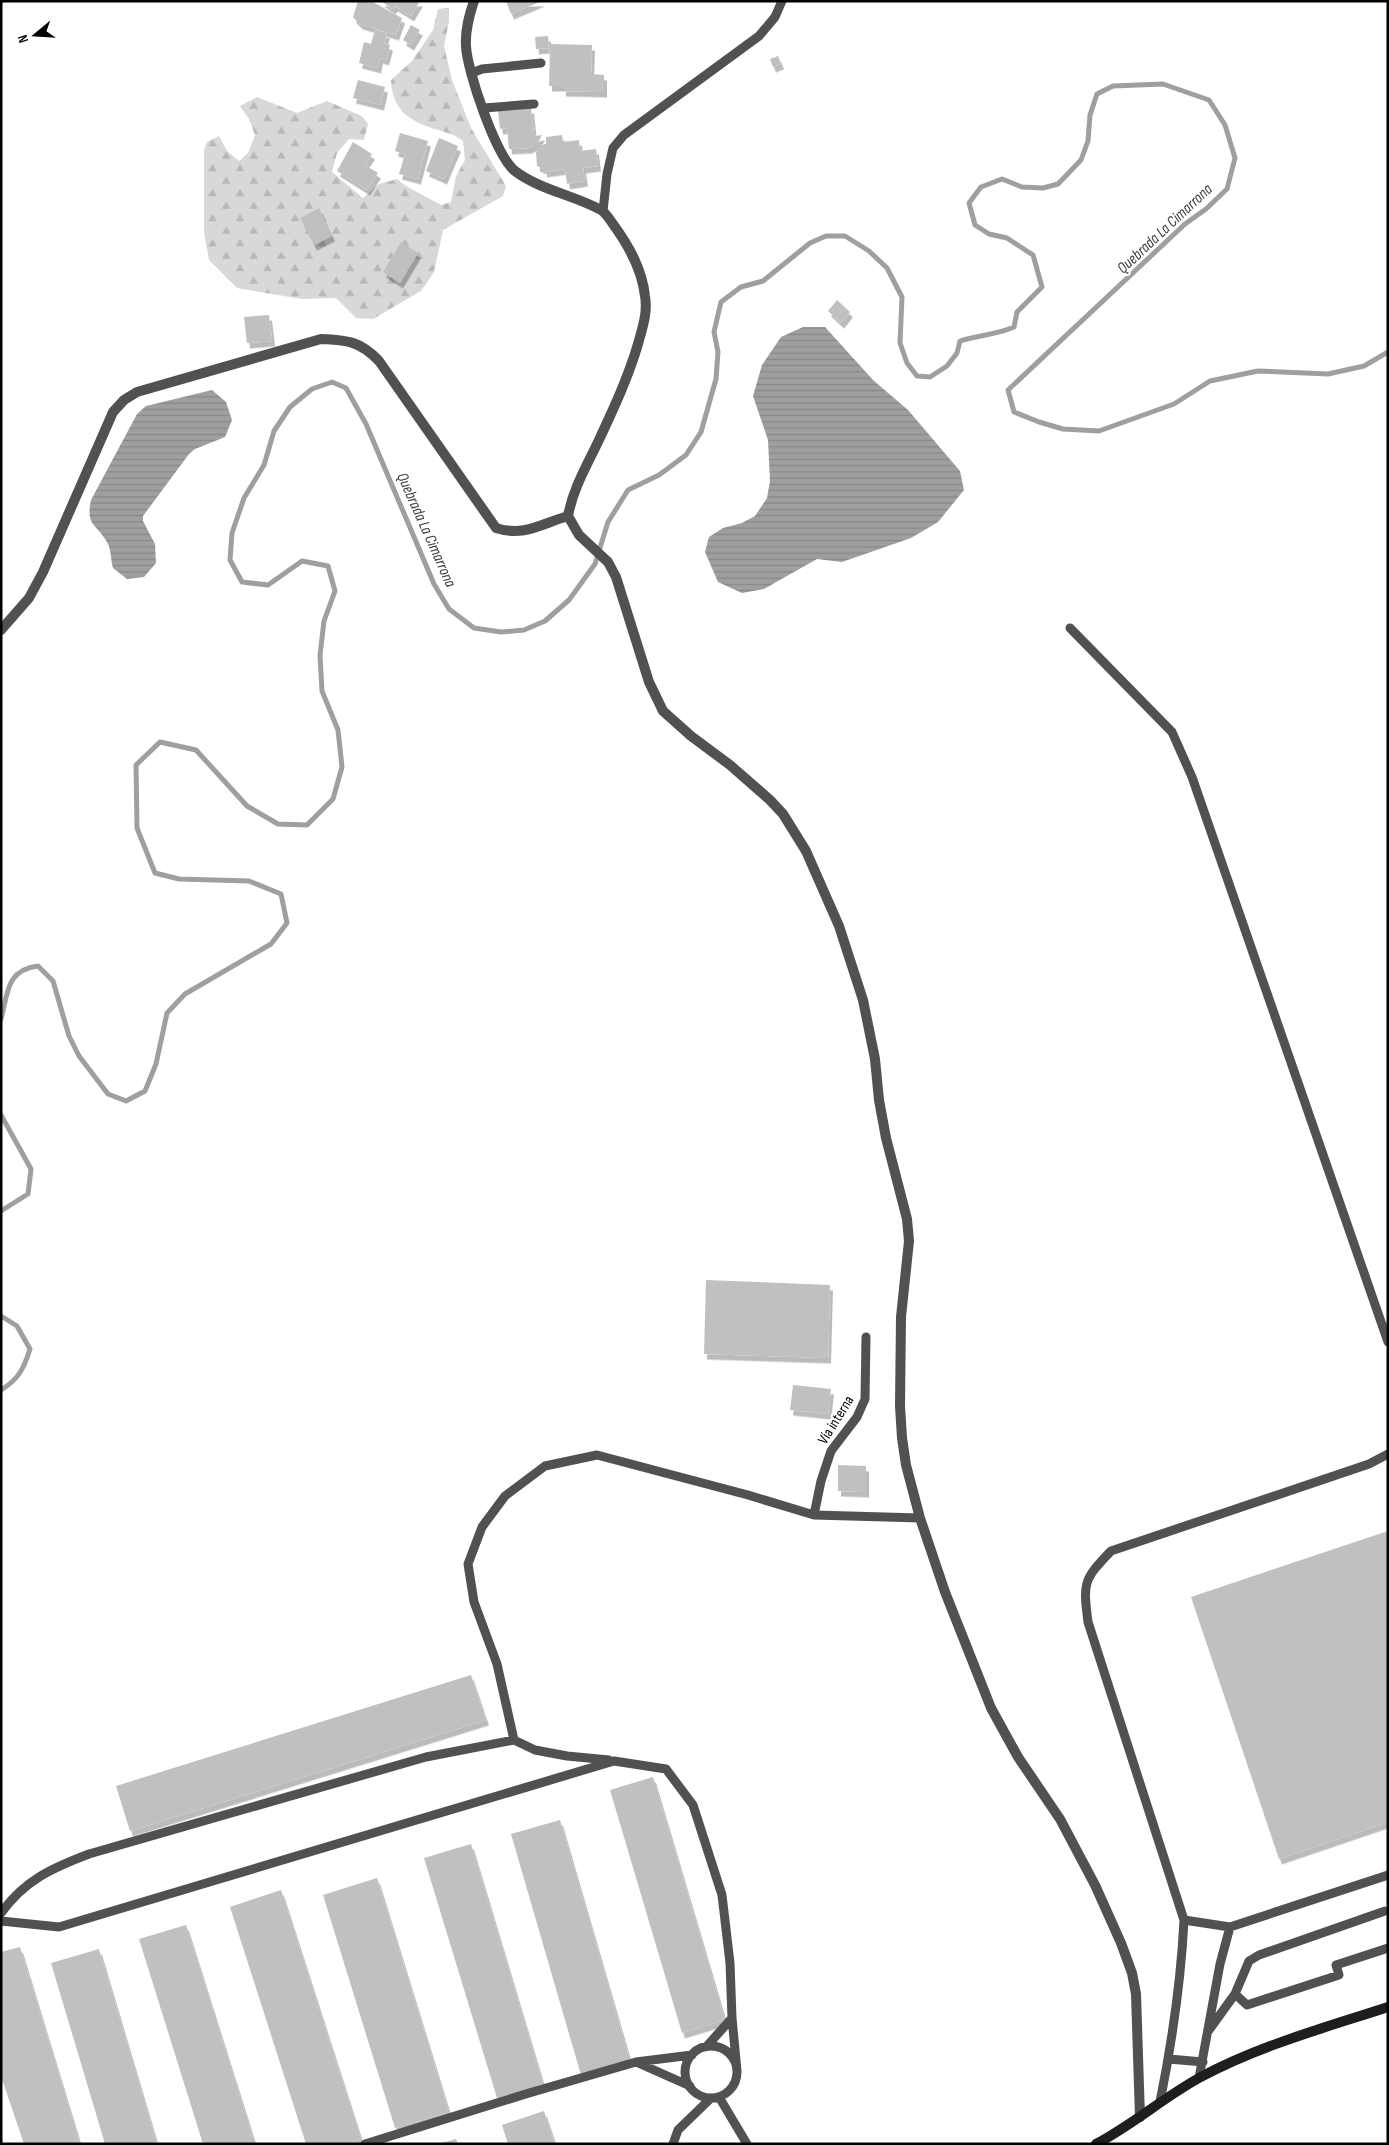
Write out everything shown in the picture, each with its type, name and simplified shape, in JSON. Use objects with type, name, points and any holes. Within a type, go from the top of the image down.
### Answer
[{"type":"main road","points":[[1096,2144],[1199,2078],[1280,2042],[1388,2007]]},
{"type":"street","points":[[474,1],[467,27],[466,47],[484,108],[498,148],[506,162],[516,171],[535,182],[604,211],[629,247],[635,260],[645,295],[646,310],[636,351],[618,400],[572,496],[568,516],[580,535],[608,562],[622,593],[649,682],[663,710],[691,736],[730,765],[783,814],[806,851],[845,944],[863,1000],[870,1030],[886,1138],[907,1219],[909,1241],[901,1317],[900,1406],[906,1465],[920,1518],[945,1592],[991,1708],[1018,1757],[1060,1819],[1095,1885],[1124,1950],[1132,1973],[1136,1994],[1140,2064],[1140,2116]]},
{"type":"street","points":[[1,630],[29,598],[43,572],[113,412],[124,400],[137,392],[321,339],[340,340],[367,349],[496,528],[507,532],[520,532],[568,516]]},
{"type":"lane","points":[[604,211],[613,148],[624,135],[759,36],[775,17],[782,1]]},
{"type":"lane","points":[[472,72],[482,69],[541,63]]},
{"type":"lane","points":[[484,108],[534,104]]},
{"type":"lane","points":[[1070,628],[1172,732],[1192,777],[1388,1342]]},
{"type":"lane","name":"Vía interna","points":[[814,1515],[821,1481],[831,1451],[857,1417],[865,1399],[866,1337]]},
{"type":"lane","points":[[1160,2102],[1169,2058],[1182,1961],[1184,1920],[1088,1622],[1084,1594],[1090,1572],[1111,1551],[1369,1464],[1388,1454]]},
{"type":"lane","points":[[514,1740],[497,1664],[474,1602],[468,1564],[482,1527],[505,1496],[544,1466],[597,1455],[748,1494],[814,1515],[920,1518]]},
{"type":"lane","points":[[1,1912],[12,1897],[49,1869],[89,1854],[426,1757],[514,1740],[535,1750],[567,1756],[614,1760],[666,1770],[693,1805],[722,1895],[730,1963],[732,2018],[737,2071],[732,2087],[715,2097],[678,2130],[673,2144]]},
{"type":"lane","points":[[1,1921],[59,1927],[614,1760]]},
{"type":"lane","points":[[1184,1920],[1230,1927],[1388,1874]]},
{"type":"lane","points":[[1209,2030],[1235,1994],[1249,1961],[1259,1955],[1385,1911]]},
{"type":"lane","points":[[1199,2078],[1220,1964],[1230,1927]]},
{"type":"lane","points":[[1235,1994],[1247,2004],[1339,1975],[1336,1965],[1388,1948]]},
{"type":"lane","points":[[365,2144],[636,2062],[692,2054],[707,2046],[732,2018]]},
{"type":"lane","points":[[707,2046],[724,2050],[731,2055],[737,2071]]},
{"type":"lane","points":[[692,2054],[685,2070],[690,2086],[696,2093],[715,2097],[747,2144]]},
{"type":"lane","points":[[1169,2058],[1203,2062]]},
{"type":"lane","points":[[636,2062],[690,2086]]},
{"type":"green space","points":[[449,8],[449,22],[444,46],[452,80],[471,128],[506,186],[503,196],[443,230],[434,272],[421,291],[373,319],[356,318],[336,298],[302,299],[237,288],[209,260],[204,233],[204,150],[207,142],[219,136],[227,151],[239,161],[248,153],[255,135],[249,119],[240,106],[257,97],[297,113],[327,101],[362,116],[368,124],[364,140],[349,139],[337,153],[332,172],[363,198],[379,184],[397,179],[441,205],[451,202],[456,176],[465,160],[463,141],[456,136],[419,123],[405,114],[395,100],[391,80],[412,61],[433,30],[438,9]]},
{"type":"shaded area","points":[[803,327],[825,327],[873,380],[908,410],[960,471],[964,490],[938,522],[911,538],[842,562],[817,559],[764,589],[742,593],[718,582],[705,552],[709,537],[723,528],[742,523],[755,516],[767,498],[770,481],[768,440],[753,396],[762,365],[781,337]]},
{"type":"shaded area","points":[[212,390],[226,402],[232,420],[225,437],[195,449],[189,454],[143,516],[143,521],[155,544],[156,563],[144,577],[127,579],[113,568],[108,544],[91,521],[91,500],[137,414],[146,406]]},
{"type":"building","points":[[358,1],[371,1],[402,18],[396,35],[360,24],[353,17]]},
{"type":"building","points":[[381,1],[420,1],[411,16],[395,6],[392,9]]},
{"type":"building","points":[[506,1],[542,1],[511,14]]},
{"type":"building","points":[[411,25],[420,30],[411,45],[403,40]]},
{"type":"building","points":[[375,30],[387,33],[384,43],[390,45],[386,60],[380,58],[378,68],[359,63],[364,42],[371,44]]},
{"type":"building","points":[[548,36],[549,48],[536,49],[535,37]]},
{"type":"building","points":[[550,44],[592,45],[591,74],[604,75],[604,92],[563,91],[563,86],[549,86]]},
{"type":"building","points":[[778,56],[781,64],[773,67],[770,59]]},
{"type":"building","points":[[358,80],[385,87],[381,105],[353,98]]},
{"type":"building","points":[[531,108],[534,136],[542,135],[537,144],[529,148],[509,149],[507,128],[500,129],[498,111]]},
{"type":"building","points":[[400,133],[428,141],[418,179],[399,174],[405,154],[395,151]]},
{"type":"building","points":[[562,135],[563,142],[579,140],[580,151],[596,149],[598,166],[583,168],[585,181],[567,184],[565,169],[544,172],[544,169],[537,166],[536,152],[540,145],[546,144],[546,137]]},
{"type":"building","points":[[439,138],[458,146],[444,179],[426,171]]},
{"type":"building","points":[[353,142],[372,154],[365,165],[378,173],[367,190],[337,171]]},
{"type":"building","points":[[319,208],[332,236],[314,245],[300,218]]},
{"type":"building","points":[[401,242],[418,253],[400,283],[383,272]]},
{"type":"building","points":[[837,300],[850,312],[841,323],[828,311]]},
{"type":"building","points":[[269,315],[272,341],[247,343],[244,317]]},
{"type":"building","points":[[706,1280],[830,1285],[828,1358],[704,1354]]},
{"type":"building","points":[[793,1385],[831,1389],[828,1414],[790,1410]]},
{"type":"building","points":[[838,1465],[866,1466],[866,1492],[838,1491]]},
{"type":"building","points":[[1388,1531],[1388,1822],[1279,1859],[1191,1597]]},
{"type":"building","points":[[471,1675],[486,1720],[130,1831],[116,1786]]},
{"type":"building","points":[[653,1777],[725,2020],[682,2033],[610,1790]]},
{"type":"building","points":[[560,1820],[630,2061],[581,2075],[511,1834]]},
{"type":"building","points":[[471,1844],[543,2084],[497,2098],[424,1858]]},
{"type":"building","points":[[377,1878],[449,2112],[395,2128],[323,1895]]},
{"type":"building","points":[[281,1890],[361,2139],[346,2144],[306,2144],[230,1907]]},
{"type":"building","points":[[186,1925],[255,2144],[203,2144],[139,1939]]},
{"type":"building","points":[[20,1947],[80,2144],[24,2144],[1,2076],[1,1952]]},
{"type":"building","points":[[99,1949],[157,2144],[105,2144],[51,1963]]},
{"type":"building","points":[[544,2111],[555,2144],[508,2144],[502,2125]]},
{"type":"building","points":[[456,2139],[458,2144],[441,2144],[441,2143]]},
{"type":"waterway","name":"Quebrada La Cimarrona","points":[[1,1019],[7,992],[14,978],[20,972],[38,966],[53,981],[69,1036],[79,1056],[108,1094],[126,1101],[145,1091],[156,1064],[167,1013],[185,994],[271,944],[287,923],[281,894],[249,881],[179,879],[155,873],[137,828],[136,765],[160,742],[196,750],[247,806],[278,824],[307,825],[333,799],[342,767],[338,730],[322,691],[320,655],[324,621],[335,591],[328,566],[302,561],[268,585],[242,582],[230,560],[232,533],[244,498],[264,465],[274,431],[290,407],[312,389],[332,382],[346,388],[366,424],[434,584],[449,609],[474,628],[501,632],[524,630],[545,621],[569,600],[595,564],[608,522],[628,490],[659,475],[686,455],[701,432],[716,379],[718,352],[714,332],[721,302],[741,287],[763,281],[810,243],[826,236],[845,236],[869,251],[887,268],[902,297],[900,343],[907,363],[917,376],[930,377],[947,366],[957,353],[960,341],[1014,327],[1017,312],[1042,287],[1033,255],[1007,238],[989,234],[975,225],[969,203],[981,187],[1002,179],[1022,187],[1043,188],[1058,184],[1081,160],[1088,141],[1090,115],[1097,94],[1113,86],[1163,84],[1209,100],[1225,125],[1235,158],[1227,189],[1206,209],[1185,224],[1008,390],[1014,412],[1063,429],[1099,431],[1174,404],[1210,381],[1258,371],[1328,374],[1364,366],[1388,352]]},
{"type":"waterway","name":"Quebrada La Cimarrona","points":[[1,1115],[31,1169],[28,1194],[1,1211]]},
{"type":"waterway","name":"Quebrada La Cimarrona","points":[[1,1316],[17,1326],[30,1349],[20,1372],[12,1382],[1,1390]]}]
